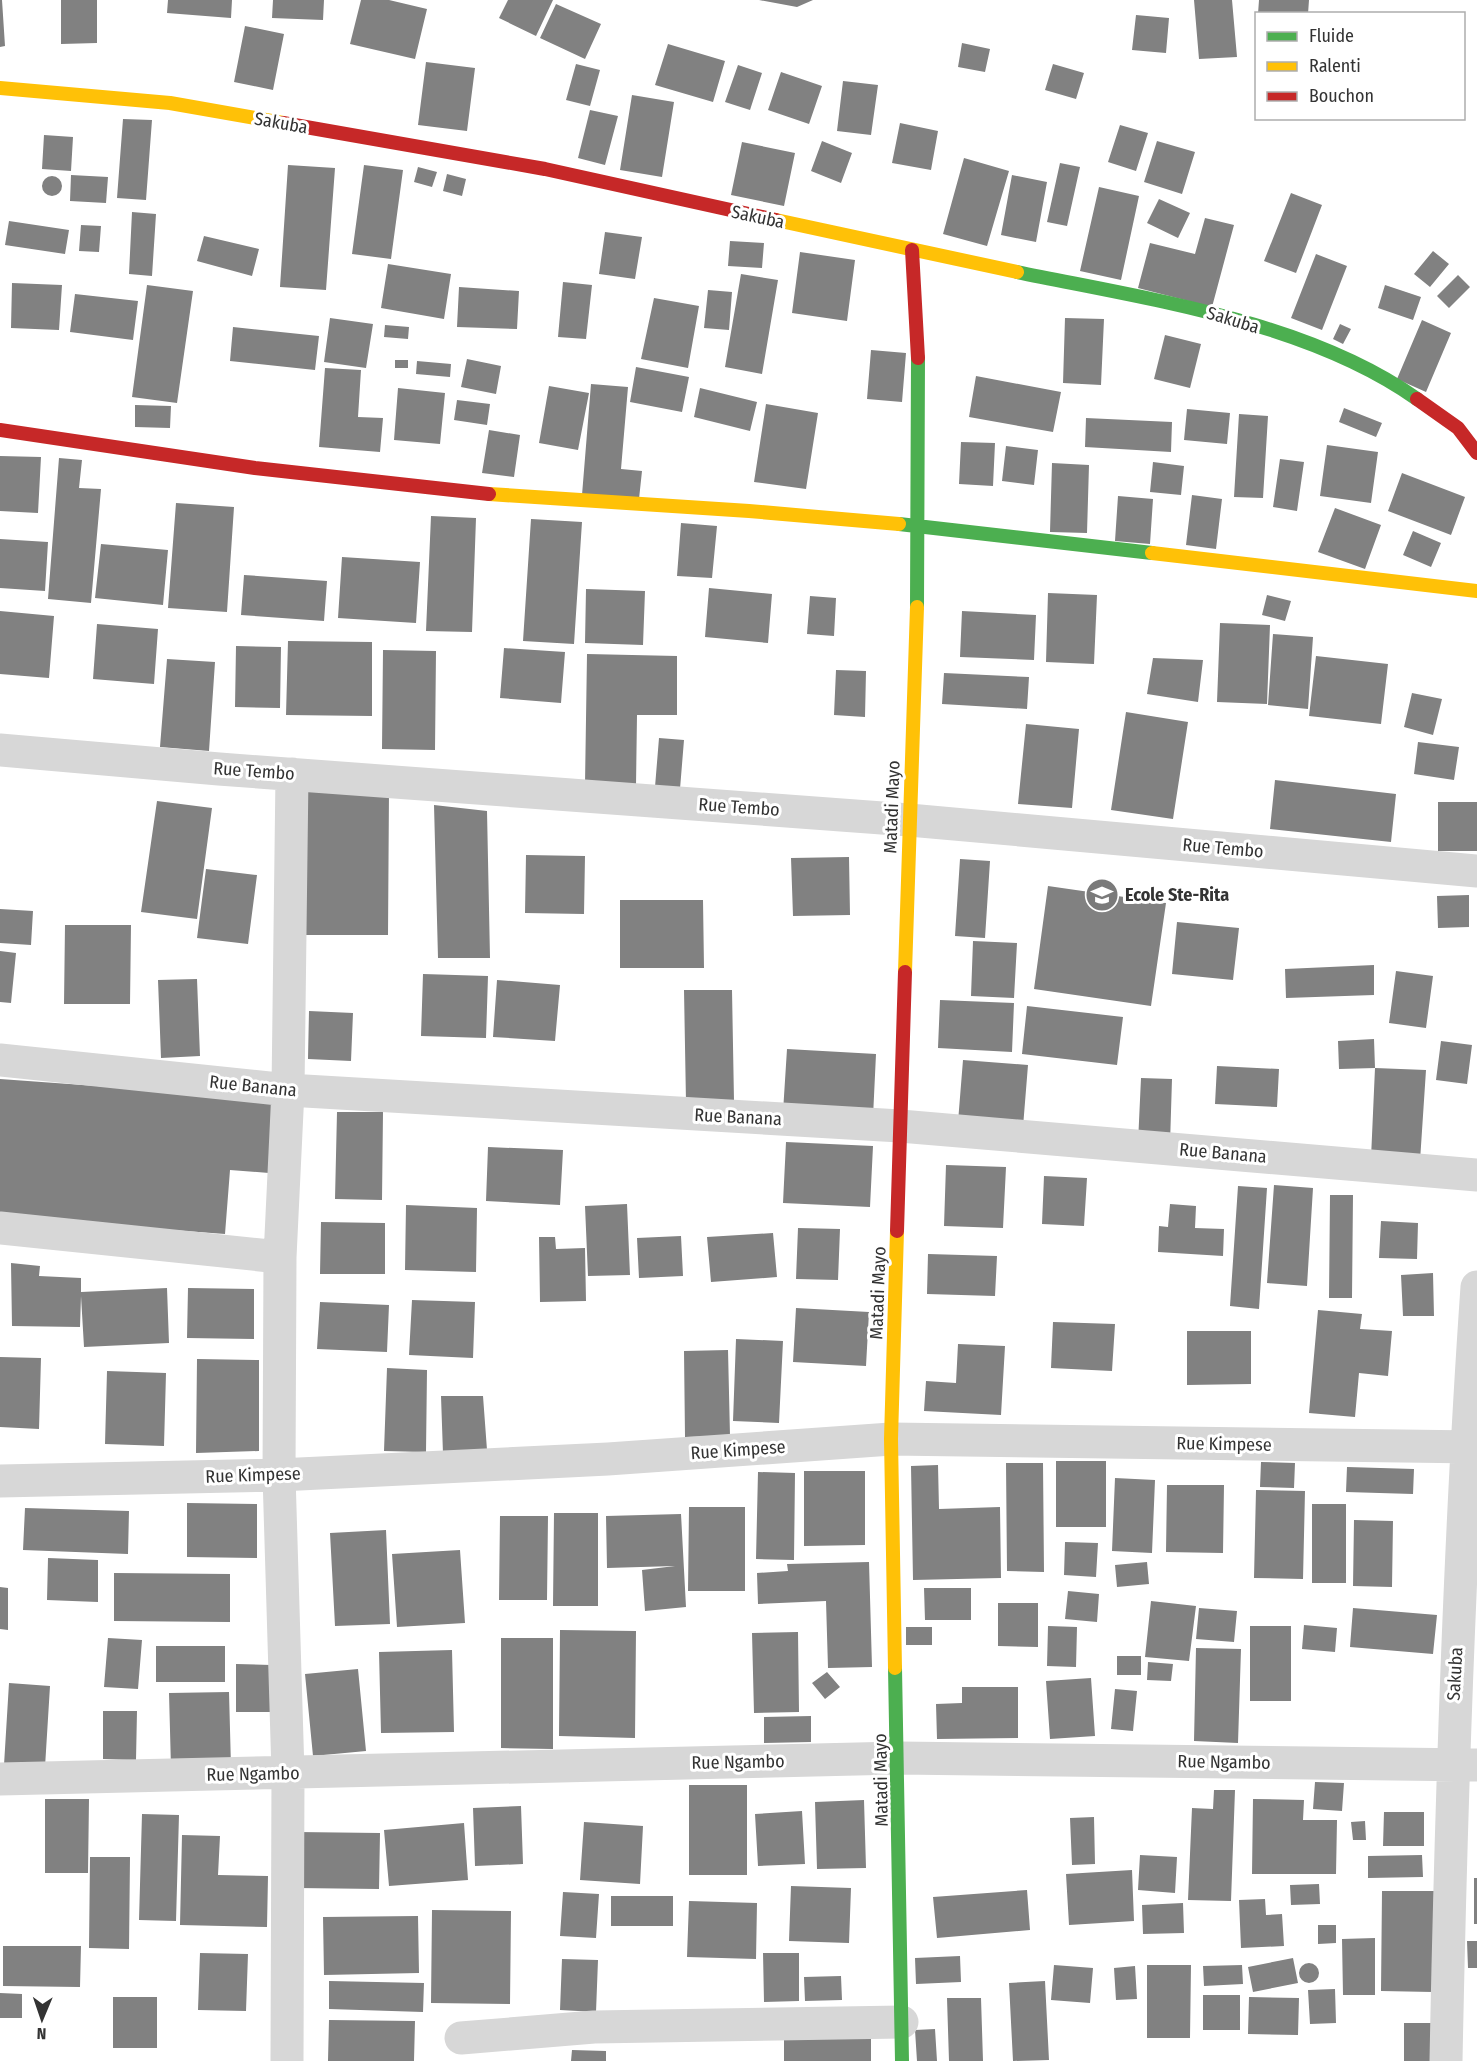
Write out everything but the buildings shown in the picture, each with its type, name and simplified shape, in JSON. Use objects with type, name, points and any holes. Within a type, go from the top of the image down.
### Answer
[{"type":"street","name":"Sakuba","points":[[0,88],[170,103],[510,163],[1221,314],[1318,348],[1390,380],[1458,428],[1477,453]]},
{"type":"street","name":"Matadi Mayo","points":[[902,2061],[899,1758],[891,1439],[919,526],[919,376],[912,250]]},
{"type":"street","points":[[0,430],[255,468],[533,499],[749,512],[919,526],[1477,591]]},
{"type":"street","name":"Rue Tembo","points":[[0,750],[909,820],[1477,871]]},
{"type":"street","points":[[287,2061],[288,1773],[279,1475],[280,1257],[288,1090],[292,774]]},
{"type":"street","name":"Rue Banana","points":[[0,1060],[288,1090],[900,1126],[1477,1174]]},
{"type":"street","points":[[0,1228],[280,1257]]},
{"type":"street","name":"Sakuba","points":[[1446,2061],[1464,1764],[1477,1287]]},
{"type":"street","name":"Rue Kimpese","points":[[0,1482],[279,1475],[609,1459],[891,1439],[1472,1447]]},
{"type":"street","name":"Rue Ngambo","points":[[0,1779],[899,1758],[1464,1764]]},
{"type":"street","points":[[461,2038],[594,2027],[902,2022]]},
{"type":"traffic: fast","points":[[1017,272],[1172,303],[1276,332],[1326,350],[1374,372],[1417,399]]},
{"type":"traffic: fast","points":[[917,607],[918,358]]},
{"type":"traffic: fast","points":[[899,524],[1152,553]]},
{"type":"traffic: fast","points":[[895,1668],[902,2061]]},
{"type":"traffic: slow","points":[[0,88],[170,103],[283,123]]},
{"type":"traffic: slow","points":[[776,220],[1017,272]]},
{"type":"traffic: slow","points":[[489,494],[749,511],[899,524]]},
{"type":"traffic: slow","points":[[1152,553],[1477,591]]},
{"type":"traffic: slow","points":[[905,972],[917,607]]},
{"type":"traffic: slow","points":[[895,1668],[891,1439],[897,1231]]},
{"type":"traffic: jam","points":[[283,123],[545,169],[776,220]]},
{"type":"traffic: jam","points":[[912,250],[918,358]]},
{"type":"traffic: jam","points":[[1417,399],[1458,428],[1477,453]]},
{"type":"traffic: jam","points":[[0,430],[255,468],[489,494]]},
{"type":"traffic: jam","points":[[897,1231],[905,972]]},
{"type":"place","name":"Ecole Ste-Rita","points":[[1102,895]]}]
